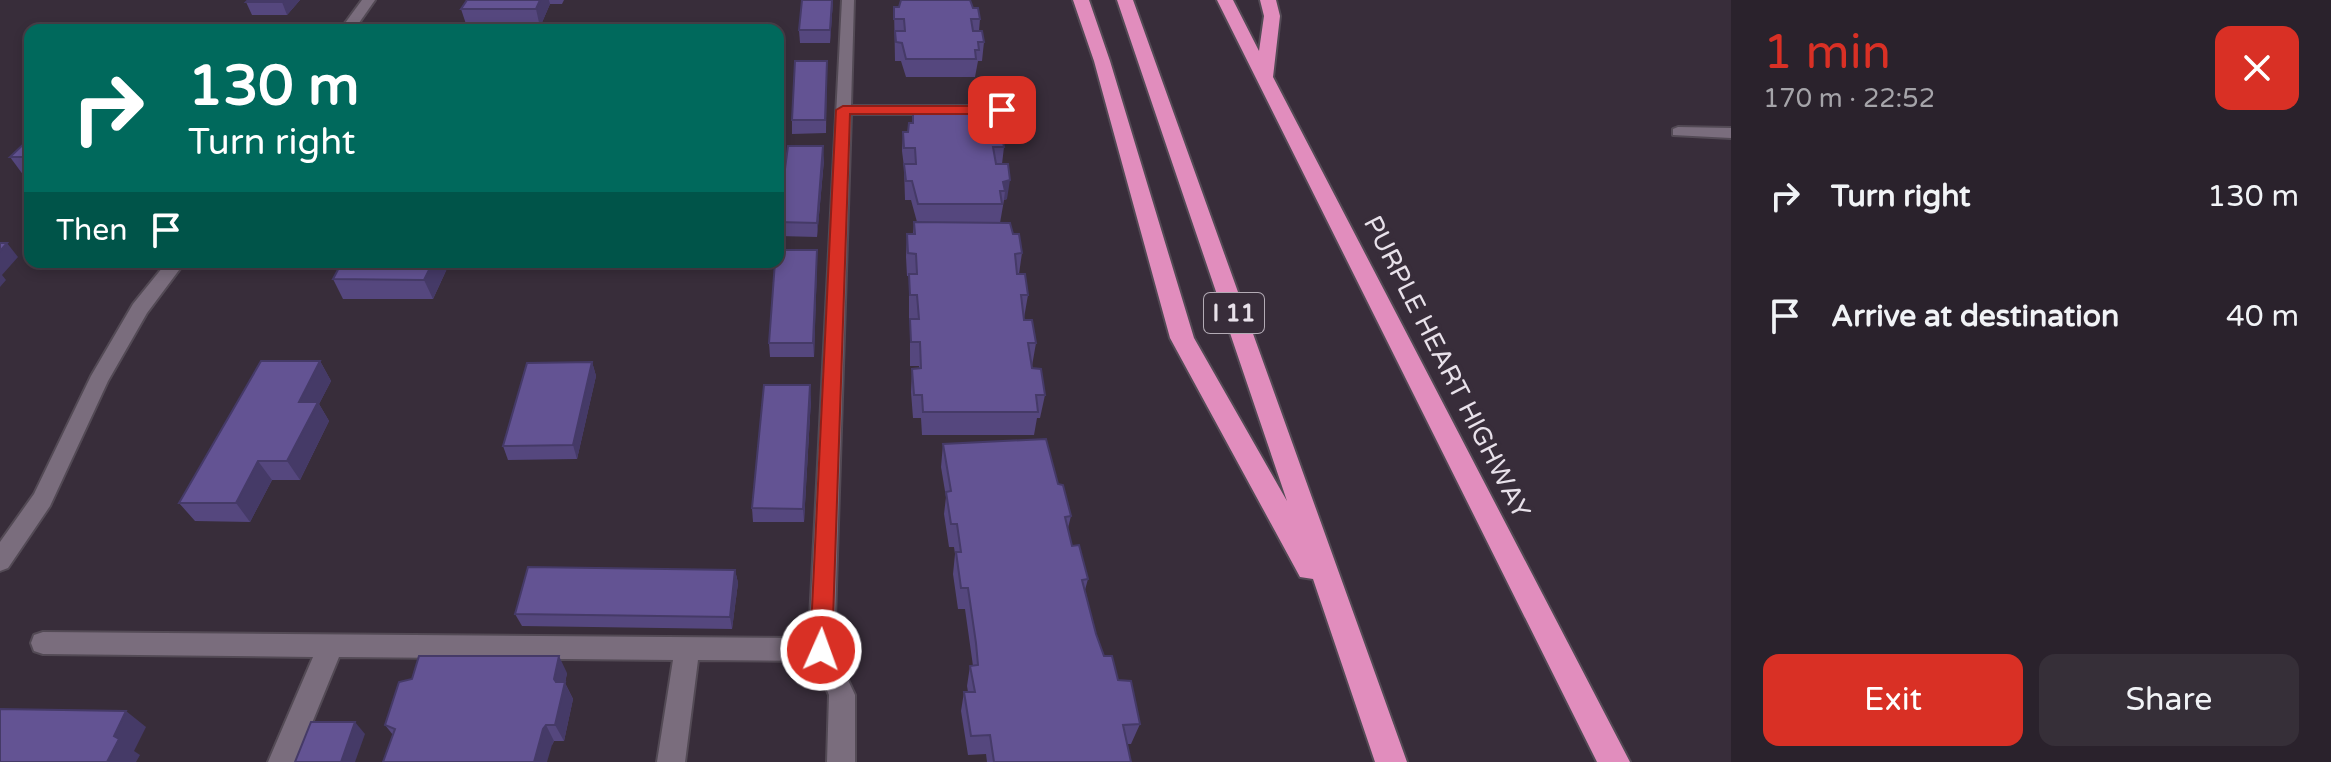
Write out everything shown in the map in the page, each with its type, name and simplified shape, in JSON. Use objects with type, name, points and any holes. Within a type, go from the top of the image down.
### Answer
[{"type":"highway","points":[[1081,0],[1102,61],[1182,338],[1342,626]]},
{"type":"highway","name":"I 11","points":[[1125,0],[1391,762]]},
{"type":"highway","name":"PURPLE HEART HIGHWAY","points":[[1225,0],[1614,762]]},
{"type":"highway","points":[[1264,80],[1272,16],[1268,0]]},
{"type":"street","points":[[351,24],[369,0]]},
{"type":"street","points":[[841,762],[842,695],[821,650],[848,0]]},
{"type":"street","points":[[843,110],[1002,110]]},
{"type":"street","points":[[1678,132],[1731,133]]},
{"type":"street","points":[[0,561],[42,500],[98,381],[140,309],[171,268]]},
{"type":"street","points":[[43,643],[821,650]]},
{"type":"street","points":[[282,762],[331,645]]},
{"type":"street","points":[[671,762],[687,648]]},
{"type":"building","points":[[248,0],[283,0],[246,2]]},
{"type":"building","points":[[467,0],[540,0],[536,9],[461,9]]},
{"type":"building","points":[[802,0],[832,0],[830,30],[799,30]]},
{"type":"building","points":[[901,0],[970,0],[973,8],[978,8],[980,19],[971,19],[973,31],[982,31],[984,42],[978,42],[976,59],[906,59],[902,43],[896,42],[895,31],[905,31],[904,19],[894,19],[894,7],[899,7]]},
{"type":"building","points":[[795,61],[827,61],[825,120],[792,120]]},
{"type":"building","points":[[913,112],[988,112],[997,132],[1001,132],[1004,147],[993,147],[996,164],[1008,164],[1010,180],[1003,182],[1005,191],[1000,191],[1002,204],[918,204],[912,181],[906,181],[904,164],[916,164],[915,148],[904,148],[903,132],[908,132],[909,123],[913,123]]},
{"type":"building","points":[[24,144],[24,157],[10,157]]},
{"type":"building","points":[[788,146],[823,146],[817,223],[784,222]]},
{"type":"building","points":[[914,222],[1010,223],[1013,234],[1019,234],[1022,253],[1015,254],[1017,274],[1025,274],[1028,295],[1021,295],[1024,320],[1032,320],[1036,343],[1028,343],[1032,368],[1041,369],[1045,395],[1036,395],[1038,412],[923,412],[922,395],[914,395],[912,369],[921,368],[920,342],[911,342],[910,319],[919,319],[917,295],[910,295],[909,274],[917,274],[916,254],[908,253],[907,234],[915,234]]},
{"type":"building","points":[[784,250],[817,250],[813,343],[769,343],[775,268],[784,268]]},
{"type":"building","points":[[339,268],[430,268],[424,280],[333,279]]},
{"type":"building","points":[[261,361],[320,361],[299,402],[318,402],[287,461],[258,461],[236,503],[179,503]]},
{"type":"building","points":[[592,362],[573,445],[503,446],[527,363]]},
{"type":"building","points":[[764,385],[810,385],[803,509],[752,508]]},
{"type":"building","points":[[1046,439],[1058,484],[1063,485],[1071,516],[1065,517],[1072,546],[1079,545],[1088,579],[1082,580],[1096,634],[1104,656],[1112,656],[1118,680],[1131,681],[1140,724],[1123,725],[1131,762],[994,762],[990,735],[971,736],[964,692],[975,692],[970,666],[978,665],[976,643],[968,588],[961,588],[956,552],[961,552],[957,524],[951,524],[946,492],[951,491],[943,444]]},
{"type":"building","points":[[528,567],[735,570],[730,617],[515,614]]},
{"type":"building","points":[[419,656],[559,656],[554,679],[565,682],[555,725],[546,725],[543,729],[534,762],[383,762],[395,729],[385,725],[399,682],[412,679]]},
{"type":"building","points":[[0,709],[126,711],[114,736],[119,739],[107,762],[0,762]]},
{"type":"building","points":[[311,722],[355,722],[341,762],[295,762]]},
{"type":"route","points":[[821,650],[843,110],[1002,110]]}]
